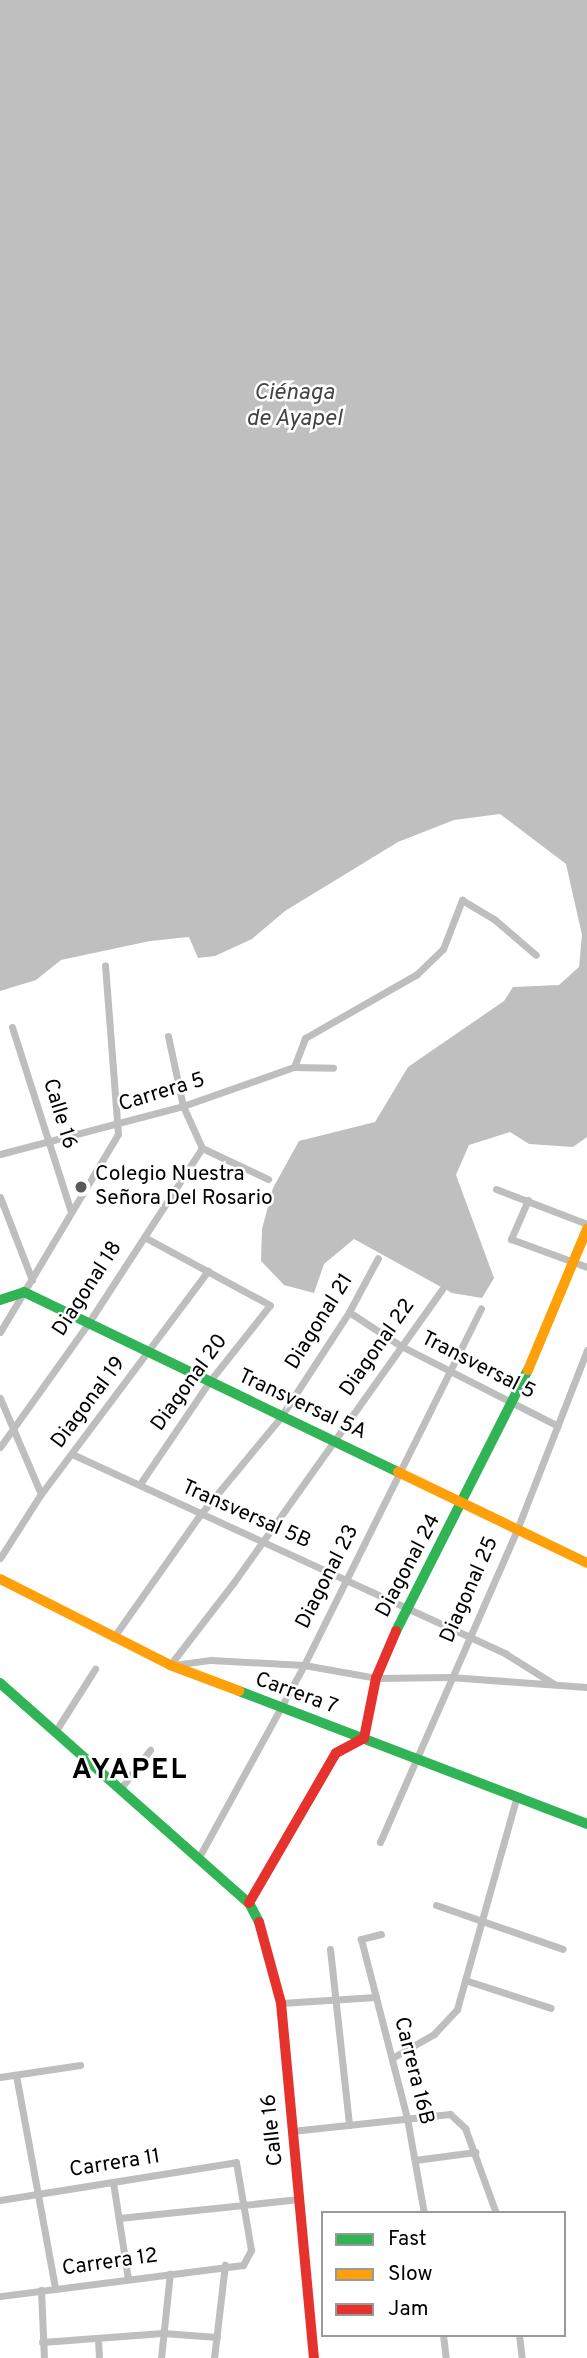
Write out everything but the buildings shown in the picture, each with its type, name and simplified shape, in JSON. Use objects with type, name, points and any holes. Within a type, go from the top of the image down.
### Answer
[{"type":"street","points":[[294,1067],[305,1038],[416,974],[443,949],[462,900],[494,919],[536,955]]},
{"type":"street","points":[[0,1332],[118,1133],[105,965]]},
{"type":"street","name":"Calle 16","points":[[12,1027],[71,1212]]},
{"type":"street","points":[[168,1036],[183,1106],[202,1148],[268,1179]]},
{"type":"street","name":"Carrera 5","points":[[0,1154],[183,1106],[294,1067],[333,1068]]},
{"type":"street","name":"Diagonal 18","points":[[0,1447],[89,1322],[202,1148]]},
{"type":"street","points":[[496,1189],[528,1200],[587,1227]]},
{"type":"street","points":[[0,1197],[32,1280]]},
{"type":"street","points":[[528,1200],[511,1239],[587,1267]]},
{"type":"street","name":"Diagonal 24","points":[[364,1738],[376,1678],[405,1609],[465,1501],[513,1403],[575,1262],[587,1227]]},
{"type":"street","points":[[144,1237],[208,1271]]},
{"type":"street","name":"Diagonal 21","points":[[113,1639],[200,1516],[280,1418],[349,1312],[378,1258]]},
{"type":"street","name":"Diagonal 20","points":[[140,1484],[209,1382],[271,1305],[208,1271]]},
{"type":"street","name":"Diagonal 19","points":[[0,1558],[41,1494],[208,1271]]},
{"type":"street","name":"Diagonal 22","points":[[170,1665],[234,1582],[260,1541],[442,1289]]},
{"type":"street","points":[[0,1300],[24,1292]]},
{"type":"street","name":"Transversal 5A","points":[[24,1292],[280,1418],[465,1501],[587,1563]]},
{"type":"street","name":"Diagonal 23","points":[[199,1857],[276,1709],[304,1665],[343,1581],[401,1473],[481,1309]]},
{"type":"street","name":"Transversal 5","points":[[349,1312],[401,1346],[558,1426]]},
{"type":"street","name":"Diagonal 25","points":[[380,1842],[467,1635],[517,1527],[587,1350]]},
{"type":"street","points":[[0,1398],[41,1494]]},
{"type":"street","name":"Transversal 5B","points":[[72,1454],[140,1484],[200,1516],[467,1635],[554,1684]]},
{"type":"street","name":"Carrera 7","points":[[0,1579],[113,1639],[170,1665],[276,1709],[364,1738],[587,1824]]},
{"type":"street","points":[[170,1665],[211,1660],[304,1665],[376,1678],[450,1677],[587,1687]]},
{"type":"street","points":[[55,1731],[95,1668]]},
{"type":"street","points":[[0,1684],[121,1788],[248,1903],[336,1752],[364,1738]]},
{"type":"street","points":[[121,1788],[150,1750]]},
{"type":"street","points":[[392,2058],[434,2034],[457,2009],[485,1922],[517,1796]]},
{"type":"street","name":"Calle 16","points":[[248,1903],[270,1954],[281,2003],[299,2199],[318,2330],[314,2358]]},
{"type":"street","points":[[436,1905],[563,1949]]},
{"type":"street","name":"Carrera 16B","points":[[381,1934],[361,1939],[407,2119],[425,2211]]},
{"type":"street","points":[[330,1950],[349,2125]]},
{"type":"street","points":[[465,1980],[551,2008]]},
{"type":"street","points":[[281,2003],[376,1997]]},
{"type":"street","points":[[0,2077],[80,2065]]},
{"type":"street","points":[[16,2075],[55,2288]]},
{"type":"street","points":[[292,2132],[450,2114],[465,2128],[495,2211]]},
{"type":"street","points":[[415,2160],[475,2152]]},
{"type":"street","name":"Carrera 11","points":[[0,2200],[236,2162],[244,2205]]},
{"type":"street","points":[[113,2182],[128,2278]]},
{"type":"street","points":[[119,2218],[299,2199]]},
{"type":"street","points":[[214,2358],[225,2265],[243,2265],[250,2258],[244,2205]]},
{"type":"street","name":"Carrera 12","points":[[0,2296],[225,2265]]},
{"type":"street","points":[[161,2358],[170,2273]]},
{"type":"street","points":[[41,2290],[44,2358]]},
{"type":"street","points":[[42,2342],[163,2333],[217,2337]]},
{"type":"street","points":[[443,2337],[446,2358]]},
{"type":"street","points":[[519,2337],[522,2358]]},
{"type":"street","points":[[98,2339],[99,2358]]},
{"type":"water","name":"Ciénaga de Ayapel","points":[[0,0],[587,0],[587,1137],[573,1147],[529,1144],[510,1132],[469,1145],[456,1175],[494,1278],[482,1298],[452,1293],[354,1239],[324,1264],[314,1293],[284,1285],[261,1261],[262,1229],[273,1188],[299,1141],[375,1122],[408,1067],[504,1001],[513,987],[559,985],[579,967],[582,935],[566,864],[500,814],[454,820],[398,842],[285,911],[252,939],[215,956],[198,958],[189,937],[150,941],[61,960],[36,980],[0,991]]},
{"type":"traffic: fast","points":[[0,1300],[24,1292],[398,1472]]},
{"type":"traffic: fast","points":[[396,1631],[528,1370]]},
{"type":"traffic: fast","points":[[0,1683],[249,1903],[259,1922]]},
{"type":"traffic: fast","points":[[239,1691],[587,1824]]},
{"type":"traffic: slow","points":[[528,1370],[587,1229]]},
{"type":"traffic: slow","points":[[398,1472],[587,1563]]},
{"type":"traffic: slow","points":[[0,1579],[170,1665],[239,1691]]},
{"type":"traffic: jam","points":[[249,1903],[336,1753],[364,1738],[376,1678],[396,1631]]},
{"type":"traffic: jam","points":[[259,1922],[281,2003],[314,2358]]},
{"type":"place","name":"Colegio Nuestra Señora Del Rosario","points":[[81,1187]]},
{"type":"district","name":"AYAPEL","points":[[130,1771]]}]
